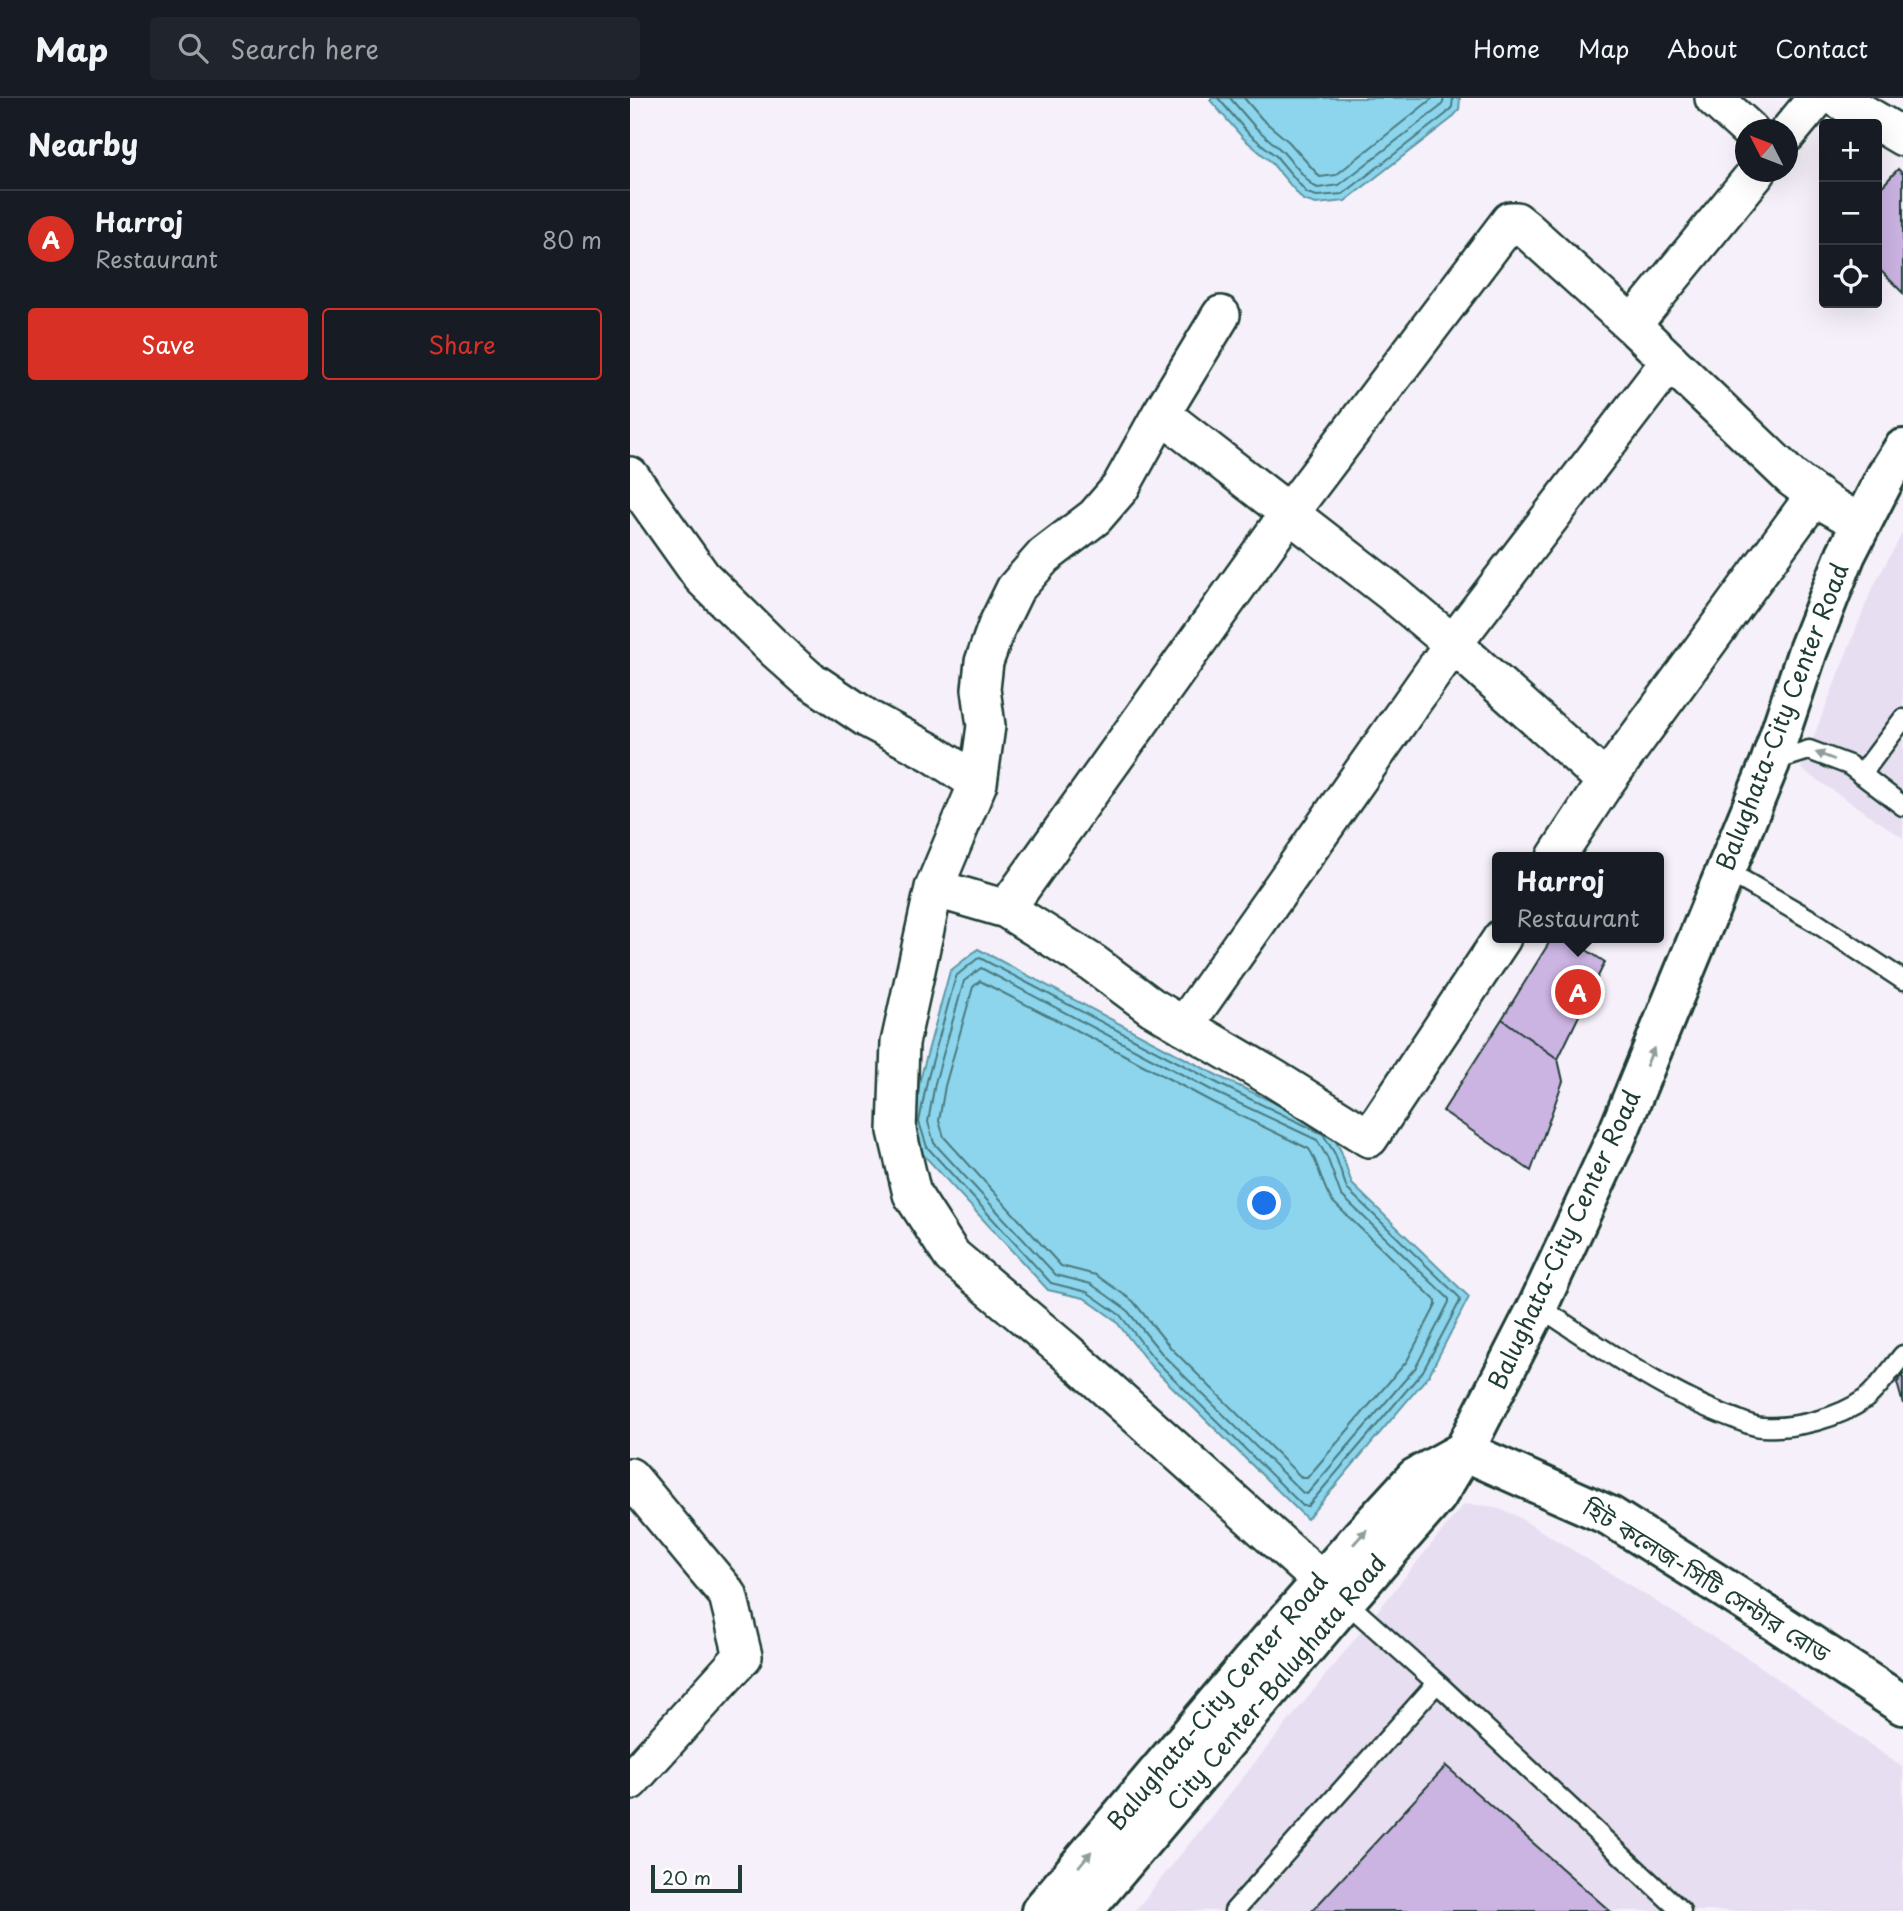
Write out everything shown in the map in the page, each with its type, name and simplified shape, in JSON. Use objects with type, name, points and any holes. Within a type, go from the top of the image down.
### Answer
[{"type":"main road","name":"Balughata-City Center Road","points":[[1464,1451],[1538,1307],[1616,1138],[1770,763],[1808,650],[1846,554],[1885,476],[1903,449]]},
{"type":"main road","name":"City Center-Balughata Road","points":[[1083,1911],[1333,1592],[1436,1497],[1464,1451]]},
{"type":"main road","name":"হিট কলেজ-সিটি সেন্টার রোড","points":[[1464,1451],[1610,1516],[1903,1705]]},
{"type":"main road","name":"Balughata-City Center Road","points":[[1041,1911],[1251,1662],[1333,1592]]},
{"type":"street","points":[[1714,98],[1737,119]]},
{"type":"street","points":[[1798,121],[1817,98]]},
{"type":"street","points":[[1837,98],[1903,137]]},
{"type":"street","points":[[1632,325],[1749,182]]},
{"type":"street","points":[[1006,909],[1290,512],[1510,221],[1516,221],[1526,229],[1632,325],[1792,478],[1855,520]]},
{"type":"street","points":[[1221,315],[1120,488],[1095,517],[1044,556],[1015,589],[997,626],[984,662],[981,689],[986,726],[978,783],[934,888],[900,1043],[897,1131],[912,1194],[951,1256],[1063,1350],[1333,1592]]},
{"type":"street","points":[[1184,1026],[1454,644],[1670,361]]},
{"type":"street","points":[[1161,414],[1290,512],[1454,644],[1606,781]]},
{"type":"street","points":[[630,476],[702,577],[807,678],[868,719],[932,753],[978,783]]},
{"type":"street","points":[[1559,852],[1606,781],[1815,495]]},
{"type":"street","points":[[934,888],[1006,909],[1094,964],[1152,1007],[1368,1138],[1499,943]]},
{"type":"street","points":[[630,1477],[727,1595],[743,1656],[630,1781]]},
{"type":"lane","points":[[1861,775],[1903,719]]},
{"type":"lane","points":[[1770,763],[1808,750],[1849,765],[1903,806]]},
{"type":"lane","points":[[1725,870],[1815,922],[1903,979]]},
{"type":"lane","points":[[1538,1307],[1685,1397],[1761,1428],[1794,1425],[1838,1415],[1867,1398],[1903,1354]]},
{"type":"lane","points":[[1333,1592],[1437,1683],[1681,1911]]},
{"type":"lane","points":[[1234,1911],[1437,1683]]},
{"type":"shaded area","points":[[1903,532],[1903,838],[1801,769],[1871,591]]},
{"type":"shaded area","points":[[1464,1504],[1490,1506],[1513,1514],[1757,1664],[1903,1768],[1903,1911],[1135,1911]]},
{"type":"water","points":[[1460,98],[1459,110],[1451,119],[1345,201],[1316,204],[1303,200],[1270,161],[1243,138],[1210,100]]},
{"type":"water","points":[[978,949],[1224,1079],[1328,1128],[1341,1151],[1352,1184],[1469,1297],[1429,1375],[1307,1519],[1151,1366],[1115,1320],[1084,1298],[1048,1290],[920,1151],[912,1123],[920,1080],[950,971]]},
{"type":"building","points":[[1898,169],[1903,174],[1903,293],[1882,272],[1882,187]]},
{"type":"building","points":[[1549,943],[1576,943],[1605,962],[1558,1059],[1502,1019]]},
{"type":"building","points":[[1502,1019],[1558,1059],[1563,1081],[1531,1171],[1443,1111]]},
{"type":"building","points":[[1903,1374],[1903,1404],[1897,1383]]},
{"type":"building","points":[[1446,1766],[1610,1911],[1312,1911]]},
{"type":"place","name":"Harroj","points":[[1578,992]]}]
